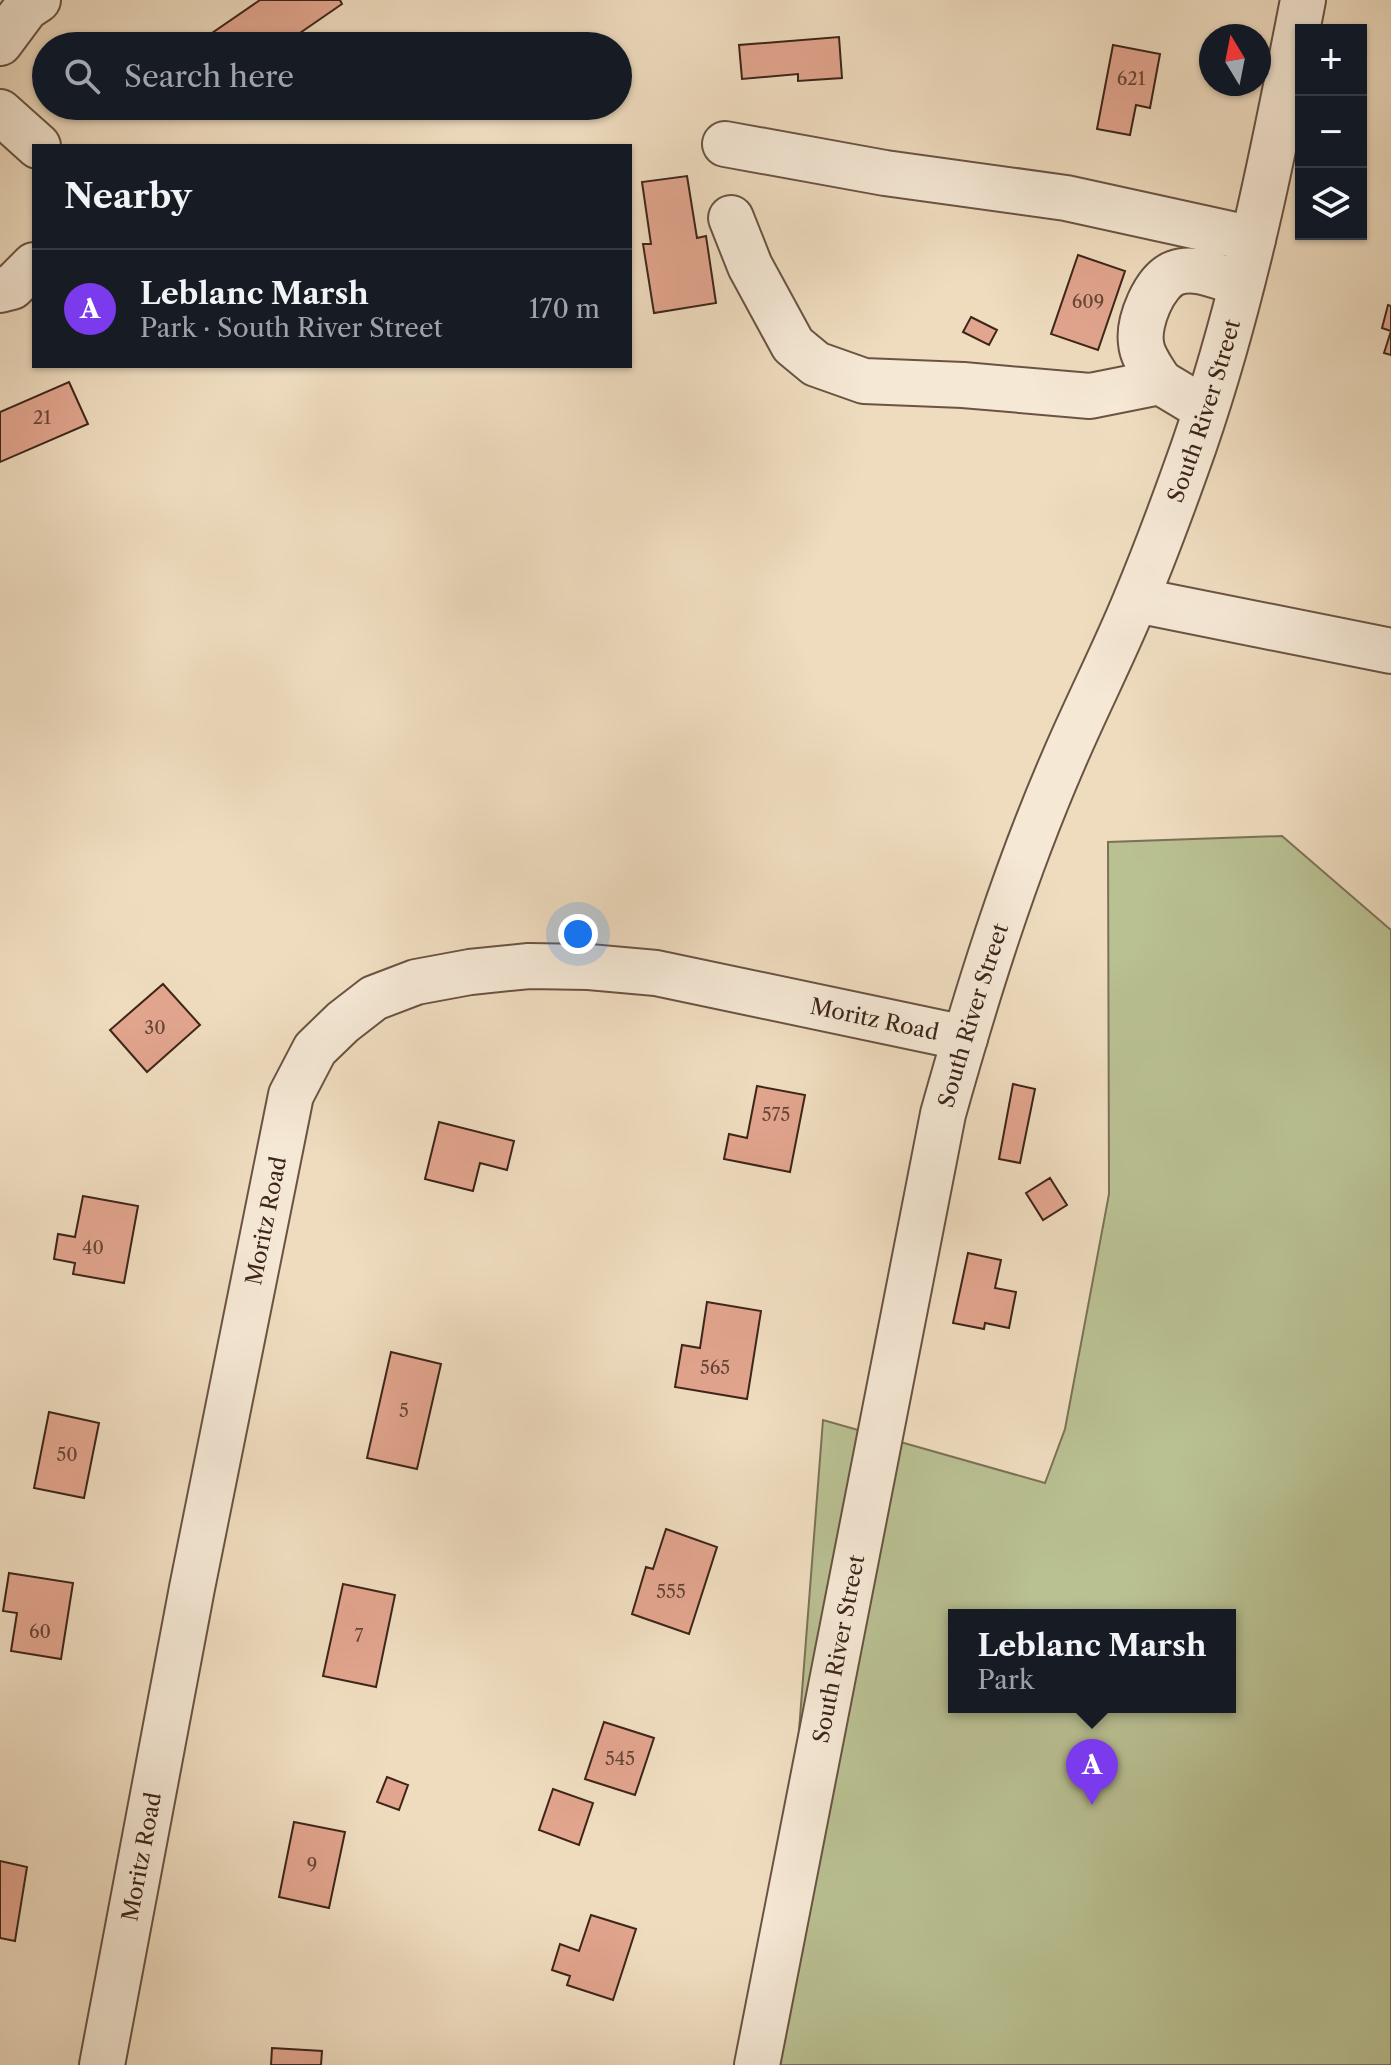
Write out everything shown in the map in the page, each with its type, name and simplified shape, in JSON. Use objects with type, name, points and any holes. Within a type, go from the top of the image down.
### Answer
[{"type":"street","points":[[0,43],[26,8],[38,0]]},
{"type":"street","name":"South River Street","points":[[757,2065],[943,1114],[1020,868],[1063,759],[1136,600],[1205,409],[1266,190],[1303,0]]},
{"type":"street","points":[[0,112],[36,144]]},
{"type":"street","points":[[725,144],[885,173],[1066,198],[1253,239]]},
{"type":"street","points":[[731,218],[750,266],[793,345],[816,364],[864,381],[963,385],[1090,396],[1160,382]]},
{"type":"street","points":[[0,290],[12,287],[32,267]]},
{"type":"street","points":[[1205,409],[1160,382],[1148,362],[1140,342],[1145,309],[1155,292],[1173,273],[1196,271],[1241,284]]},
{"type":"street","points":[[1136,600],[1391,651]]},
{"type":"street","name":"Moritz Road","points":[[102,2065],[192,1588],[291,1095],[315,1049],[353,1014],[388,992],[416,982],[470,972],[529,966],[656,973],[965,1038]]},
{"type":"green space","points":[[1282,836],[1391,930],[1391,2065],[763,2065],[776,2028],[823,1420],[1045,1483],[1065,1429],[1109,1194],[1108,842]]},
{"type":"building","points":[[260,0],[340,0],[342,4],[301,32],[213,32]]},
{"type":"building","points":[[839,37],[842,78],[798,81],[798,74],[742,79],[739,45]]},
{"type":"building","points":[[1113,45],[1160,54],[1150,108],[1136,105],[1130,135],[1097,129]]},
{"type":"building","points":[[687,176],[697,238],[706,236],[716,303],[654,313],[643,244],[651,244],[642,182]]},
{"type":"building","points":[[1078,255],[1125,271],[1098,350],[1051,334]]},
{"type":"building","points":[[1388,305],[1391,306],[1391,331],[1382,328]]},
{"type":"building","points":[[971,317],[997,330],[989,345],[963,332]]},
{"type":"building","points":[[1391,331],[1391,355],[1384,353]]},
{"type":"building","points":[[69,382],[88,424],[0,462],[0,412]]},
{"type":"building","points":[[163,984],[200,1025],[147,1072],[110,1030]]},
{"type":"building","points":[[1013,1084],[1035,1089],[1020,1163],[999,1159]]},
{"type":"building","points":[[757,1086],[805,1095],[790,1172],[724,1159],[729,1134],[747,1138]]},
{"type":"building","points":[[439,1122],[514,1141],[507,1170],[480,1163],[473,1191],[425,1179]]},
{"type":"building","points":[[1050,1178],[1067,1205],[1043,1220],[1026,1193]]},
{"type":"building","points":[[83,1196],[138,1206],[124,1283],[73,1274],[75,1263],[54,1259],[58,1234],[75,1237]]},
{"type":"building","points":[[968,1253],[1001,1260],[995,1288],[1016,1292],[1009,1328],[985,1323],[984,1329],[953,1323]]},
{"type":"building","points":[[707,1302],[761,1311],[747,1399],[675,1387],[682,1345],[700,1348]]},
{"type":"building","points":[[391,1352],[441,1364],[417,1469],[367,1458]]},
{"type":"building","points":[[49,1412],[99,1423],[84,1498],[34,1488]]},
{"type":"building","points":[[666,1529],[717,1547],[689,1634],[632,1614],[646,1567],[653,1569]]},
{"type":"building","points":[[9,1573],[73,1583],[61,1659],[11,1651],[17,1613],[3,1611]]},
{"type":"building","points":[[343,1584],[395,1595],[376,1687],[323,1676]]},
{"type":"building","points":[[604,1722],[654,1738],[635,1795],[585,1779]]},
{"type":"building","points":[[387,1777],[408,1785],[399,1810],[377,1802]]},
{"type":"building","points":[[553,1789],[593,1803],[579,1845],[539,1830]]},
{"type":"building","points":[[294,1822],[345,1832],[329,1908],[279,1897]]},
{"type":"building","points":[[0,1861],[27,1867],[15,1941],[0,1938]]},
{"type":"building","points":[[591,1915],[636,1929],[613,2000],[567,1985],[570,1976],[552,1970],[560,1944],[579,1951]]},
{"type":"building","points":[[272,2048],[322,2051],[321,2065],[271,2065]]},
{"type":"place","name":"Leblanc Marsh","points":[[1092,1805]]}]
